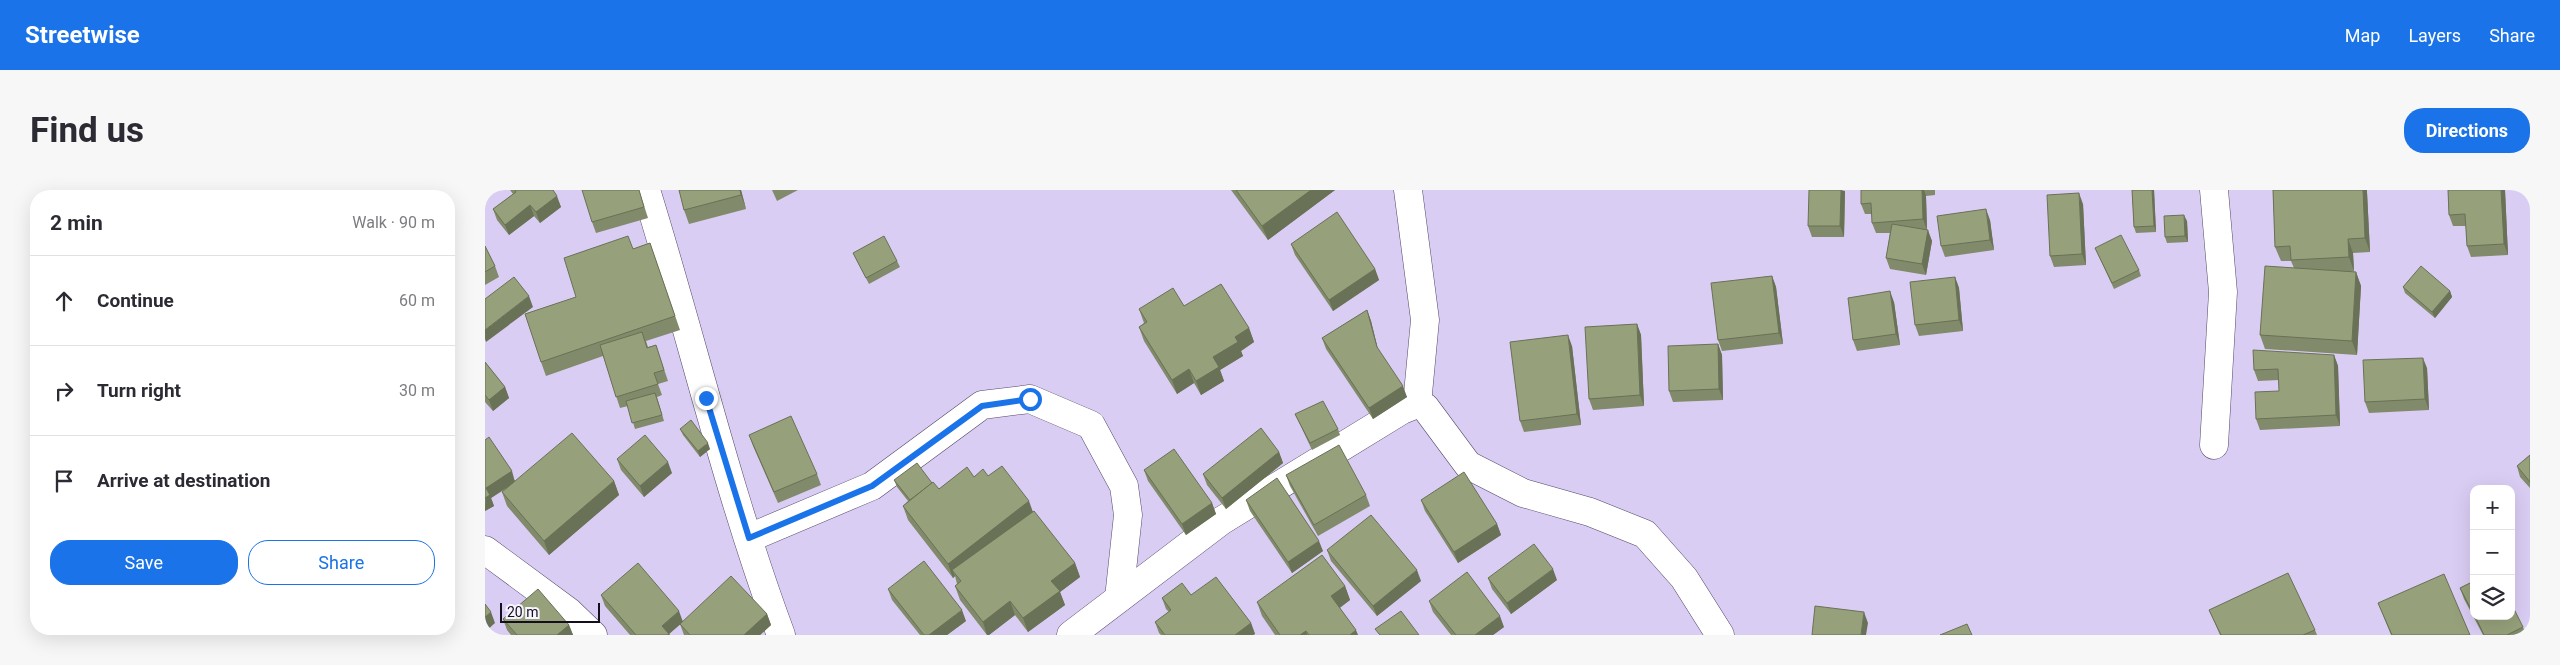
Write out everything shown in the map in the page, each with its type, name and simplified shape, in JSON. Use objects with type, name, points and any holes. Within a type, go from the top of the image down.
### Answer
[{"type":"street","points":[[646,190],[749,538],[781,635]]},
{"type":"street","points":[[1408,190],[1425,320],[1417,404]]},
{"type":"street","points":[[2213,445],[2223,292],[2214,190]]},
{"type":"street","points":[[749,538],[872,486],[982,406],[1030,399],[1091,425],[1125,486],[1128,515],[1119,598]]},
{"type":"street","points":[[1071,635],[1221,521],[1403,410],[1417,404],[1425,407],[1468,465],[1523,493],[1590,512],[1645,534],[1684,578],[1720,635]]},
{"type":"street","points":[[485,550],[569,612],[593,635]]},
{"type":"building","points":[[515,190],[553,190],[557,196],[536,212],[530,205],[505,225],[493,209],[516,192]]},
{"type":"building","points":[[582,190],[639,190],[644,207],[592,222]]},
{"type":"building","points":[[679,190],[740,190],[741,195],[684,210]]},
{"type":"building","points":[[1236,190],[1311,190],[1262,226]]},
{"type":"building","points":[[1809,190],[1841,190],[1840,226],[1808,226]]},
{"type":"building","points":[[1861,190],[1922,190],[1923,219],[1872,223],[1871,203],[1861,204]]},
{"type":"building","points":[[2132,190],[2152,190],[2154,226],[2134,227]]},
{"type":"building","points":[[2273,190],[2363,190],[2365,238],[2348,239],[2349,257],[2291,260],[2290,246],[2275,247]]},
{"type":"building","points":[[2448,190],[2501,190],[2504,244],[2467,246],[2465,214],[2449,215]]},
{"type":"building","points":[[2079,193],[2082,254],[2050,256],[2047,195]]},
{"type":"building","points":[[1986,209],[1990,240],[1941,246],[1937,216]]},
{"type":"building","points":[[1337,212],[1375,269],[1329,300],[1291,244]]},
{"type":"building","points":[[2184,215],[2185,236],[2165,237],[2164,216]]},
{"type":"building","points":[[1892,224],[1928,230],[1922,264],[1886,258]]},
{"type":"building","points":[[2121,235],[2139,270],[2112,283],[2095,248]]},
{"type":"building","points":[[628,236],[633,249],[650,243],[675,316],[541,362],[525,314],[576,297],[564,258]]},
{"type":"building","points":[[884,236],[897,261],[866,278],[853,253]]},
{"type":"building","points":[[485,246],[495,266],[485,272]]},
{"type":"building","points":[[2265,266],[2356,272],[2352,341],[2260,335]]},
{"type":"building","points":[[2421,266],[2450,291],[2432,312],[2403,287]]},
{"type":"building","points":[[1772,276],[1779,333],[1718,340],[1711,283]]},
{"type":"building","points":[[514,277],[529,296],[485,330],[485,299]]},
{"type":"building","points":[[1955,277],[1959,320],[1915,325],[1910,282]]},
{"type":"building","points":[[1221,284],[1249,328],[1235,337],[1238,342],[1213,357],[1219,367],[1196,381],[1189,369],[1172,380],[1139,327],[1147,322],[1139,309],[1173,288],[1184,306]]},
{"type":"building","points":[[1890,291],[1896,334],[1853,340],[1848,298]]},
{"type":"building","points":[[1367,310],[1377,347],[1403,386],[1369,408],[1322,338]]},
{"type":"building","points":[[1637,324],[1640,395],[1589,399],[1585,327]]},
{"type":"building","points":[[642,332],[647,348],[656,345],[664,370],[654,373],[658,384],[616,397],[600,345]]},
{"type":"building","points":[[1568,335],[1577,414],[1520,421],[1510,342]]},
{"type":"building","points":[[1718,344],[1719,389],[1669,391],[1668,346]]},
{"type":"building","points":[[2253,350],[2334,355],[2336,415],[2256,419],[2255,392],[2279,391],[2278,369],[2254,370]]},
{"type":"building","points":[[2423,358],[2425,399],[2365,402],[2363,360]]},
{"type":"building","points":[[485,362],[505,387],[489,400],[485,395]]},
{"type":"building","points":[[655,393],[662,415],[632,423],[626,401]]},
{"type":"building","points":[[1323,401],[1338,429],[1310,443],[1295,414]]},
{"type":"building","points":[[791,416],[817,474],[774,492],[749,435]]},
{"type":"building","points":[[691,420],[708,443],[698,451],[680,429]]},
{"type":"building","points":[[1261,428],[1279,452],[1222,498],[1203,474]]},
{"type":"building","points":[[572,433],[614,481],[544,541],[502,492]]},
{"type":"building","points":[[645,435],[668,462],[640,486],[617,459]]},
{"type":"building","points":[[489,437],[512,471],[486,488],[490,495],[485,498],[485,440]]},
{"type":"building","points":[[1339,445],[1366,495],[1314,525],[1286,475]]},
{"type":"building","points":[[1174,449],[1212,503],[1182,524],[1144,470]]},
{"type":"building","points":[[2530,455],[2530,482],[2517,466]]},
{"type":"building","points":[[917,463],[932,483],[910,500],[894,480]]},
{"type":"building","points":[[1002,466],[1029,501],[948,564],[903,506],[933,482],[939,489],[967,467],[974,477],[983,469],[988,476]]},
{"type":"building","points":[[1464,472],[1497,524],[1454,552],[1421,500]]},
{"type":"building","points":[[1277,478],[1319,541],[1288,562],[1246,500]]},
{"type":"building","points":[[1034,511],[1075,563],[1051,581],[1060,591],[1023,618],[1010,601],[983,622],[955,586],[961,581],[952,570]]},
{"type":"building","points":[[1371,515],[1417,570],[1373,606],[1327,550]]},
{"type":"building","points":[[1534,544],[1553,569],[1507,603],[1488,578]]},
{"type":"building","points":[[1322,555],[1345,586],[1331,596],[1356,630],[1350,635],[1309,635],[1306,631],[1300,635],[1280,635],[1257,602]]},
{"type":"building","points":[[924,561],[962,610],[929,635],[924,635],[888,589]]},
{"type":"building","points":[[638,563],[679,611],[662,626],[669,634],[667,635],[636,635],[601,595]]},
{"type":"building","points":[[1467,572],[1500,616],[1475,635],[1456,635],[1429,601]]},
{"type":"building","points":[[2288,573],[2315,630],[2303,635],[2221,635],[2209,610]]},
{"type":"building","points":[[2444,574],[2470,635],[2392,635],[2378,603]]},
{"type":"building","points":[[731,576],[767,614],[744,635],[690,635],[680,624]]},
{"type":"building","points":[[1216,577],[1251,623],[1235,635],[1165,635],[1155,622],[1171,610],[1162,598],[1182,583],[1191,595]]},
{"type":"building","points":[[2470,583],[2470,607],[2460,588]]},
{"type":"building","points":[[538,589],[569,625],[557,635],[517,635],[503,619]]},
{"type":"building","points":[[485,604],[491,612],[485,617]]},
{"type":"building","points":[[1815,606],[1864,612],[1861,635],[1812,635]]},
{"type":"building","points":[[1401,611],[1419,635],[1380,635],[1375,629]]},
{"type":"building","points":[[2515,611],[2523,627],[2507,635],[2484,635],[2477,620],[2515,620]]},
{"type":"building","points":[[1967,624],[1972,635],[1940,635]]},
{"type":"route","points":[[706,398],[749,538],[872,486],[934,443],[982,406],[1030,399]]}]
